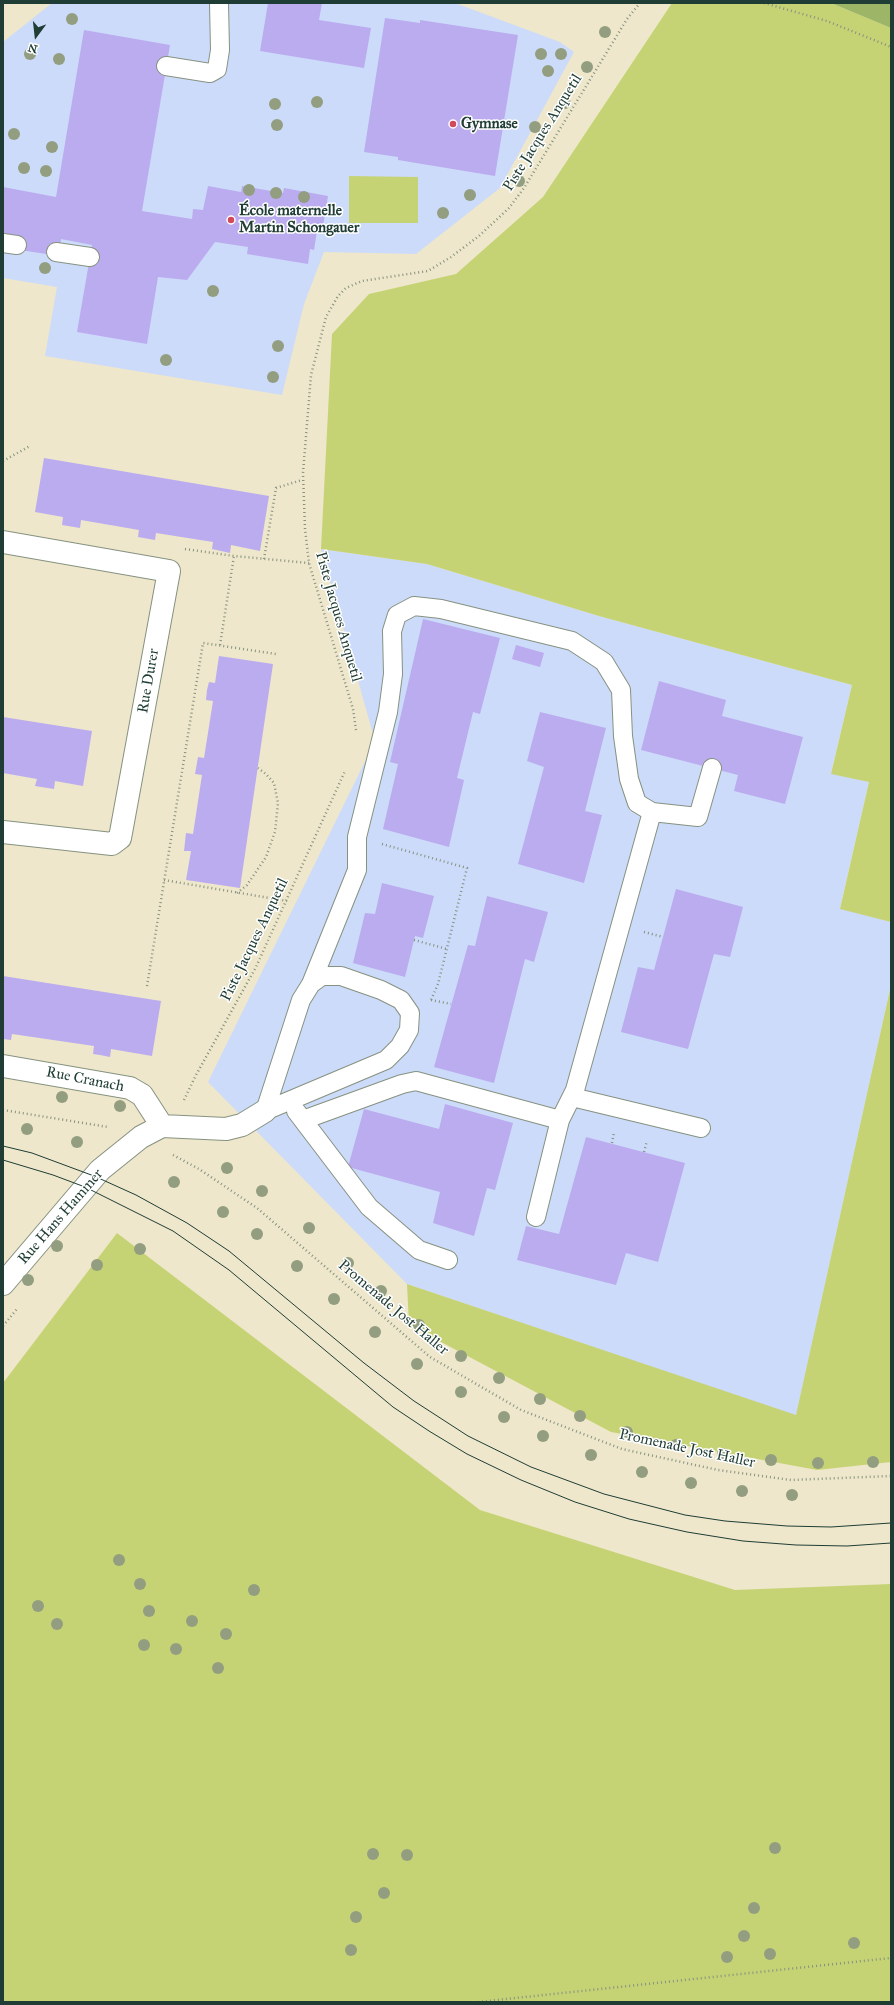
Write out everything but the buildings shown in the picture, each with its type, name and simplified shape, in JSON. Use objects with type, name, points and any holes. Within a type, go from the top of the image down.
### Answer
[{"type":"street","name":"Rue Durer","points":[[3,542],[168,572],[120,838],[112,844],[3,832]]},
{"type":"street","name":"Rue Cranach","points":[[3,1066],[130,1088],[142,1095],[162,1126]]},
{"type":"street","points":[[162,1126],[226,1129],[242,1125],[265,1111]]},
{"type":"street","name":"Rue Hans Hammer","points":[[3,1284],[94,1176],[141,1137],[162,1126]]},
{"type":"lane","points":[[166,66],[210,73],[216,69],[220,50],[219,3]]},
{"type":"lane","points":[[56,252],[90,257]]},
{"type":"lane","points":[[265,1111],[301,1000],[311,984],[357,870],[357,837],[388,712],[393,674],[392,631],[397,615],[414,606],[441,609],[572,641],[604,662],[621,690],[623,736],[628,772],[637,803],[652,812],[698,817],[712,768]]},
{"type":"lane","points":[[536,1217],[560,1120],[575,1090],[652,812]]},
{"type":"lane","points":[[265,1111],[386,1060],[400,1046],[409,1030],[410,1013],[401,1000],[381,990],[342,976],[322,976],[311,984]]},
{"type":"lane","points":[[304,1120],[402,1084],[416,1081],[560,1120]]},
{"type":"lane","points":[[572,1097],[701,1128]]},
{"type":"lane","points":[[287,1102],[304,1120],[369,1207],[419,1250],[448,1260]]},
{"type":"path","name":"Piste Jacques Anquetil","points":[[355,735],[353,709],[309,563],[305,529],[302,480],[311,375],[326,317],[338,296],[346,288],[362,281],[428,271],[451,257],[479,236],[509,208],[524,188],[623,26],[640,3]]},
{"type":"path","points":[[764,3],[827,21],[891,47]]},
{"type":"path","points":[[3,461],[30,446]]},
{"type":"path","points":[[264,559],[276,488],[302,480]]},
{"type":"path","points":[[220,645],[234,556]]},
{"type":"path","points":[[147,986],[203,643],[276,654]]},
{"type":"path","name":"Piste Jacques Anquetil","points":[[162,1126],[186,1097],[196,1075],[256,967],[348,767]]},
{"type":"path","points":[[237,893],[247,885],[266,857],[274,832],[278,803],[274,783],[258,768]]},
{"type":"path","points":[[357,837],[467,868],[438,984],[431,1000],[410,1013]]},
{"type":"path","points":[[164,880],[287,901]]},
{"type":"path","points":[[414,940],[447,949]]},
{"type":"path","points":[[431,1000],[451,1004]]},
{"type":"path","name":"Promenade Jost Haller","points":[[3,1110],[122,1129],[141,1137],[199,1169],[257,1208],[430,1357],[521,1410],[622,1449],[718,1470],[791,1480],[891,1476]]},
{"type":"path","points":[[478,2002],[891,1958]]},
{"type":"shaded area","name":"École maternelle Martin Schongauer","points":[[52,3],[455,3],[560,42],[574,52],[500,188],[416,254],[324,252],[304,304],[282,395],[45,356],[57,287],[3,278],[3,42]]},
{"type":"shaded area","points":[[321,549],[427,564],[599,616],[852,685],[831,773],[869,782],[840,908],[891,922],[891,985],[796,1416],[407,1284],[208,1082],[375,741]]},
{"type":"green space","points":[[672,3],[831,3],[891,28],[891,922],[840,909],[869,782],[831,774],[852,685],[599,616],[427,564],[321,549],[332,334],[369,294],[456,274],[543,197]]},
{"type":"green space","points":[[831,3],[891,3],[891,28]]},
{"type":"green space","points":[[349,176],[418,177],[418,223],[349,223]]},
{"type":"green space","points":[[891,985],[891,1462],[817,1470],[611,1432],[409,1325],[407,1284],[796,1415]]},
{"type":"green space","points":[[117,1233],[480,1510],[735,1590],[891,1584],[891,2002],[3,2002],[3,1383]]},
{"type":"tram line","points":[[3,1146],[32,1153],[94,1176],[136,1195],[187,1223],[229,1251],[364,1363],[414,1401],[468,1436],[531,1467],[604,1494],[685,1515],[725,1521],[787,1526],[831,1527],[891,1523]]},
{"type":"tram line","points":[[3,1160],[53,1175],[85,1187],[173,1231],[229,1270],[393,1407],[467,1454],[521,1480],[575,1502],[629,1519],[687,1532],[743,1541],[796,1545],[847,1546],[891,1543]]},
{"type":"place","name":"Gymnase","points":[[453,124]]},
{"type":"place","name":"École maternelle Martin Schongauer","points":[[231,220]]}]
